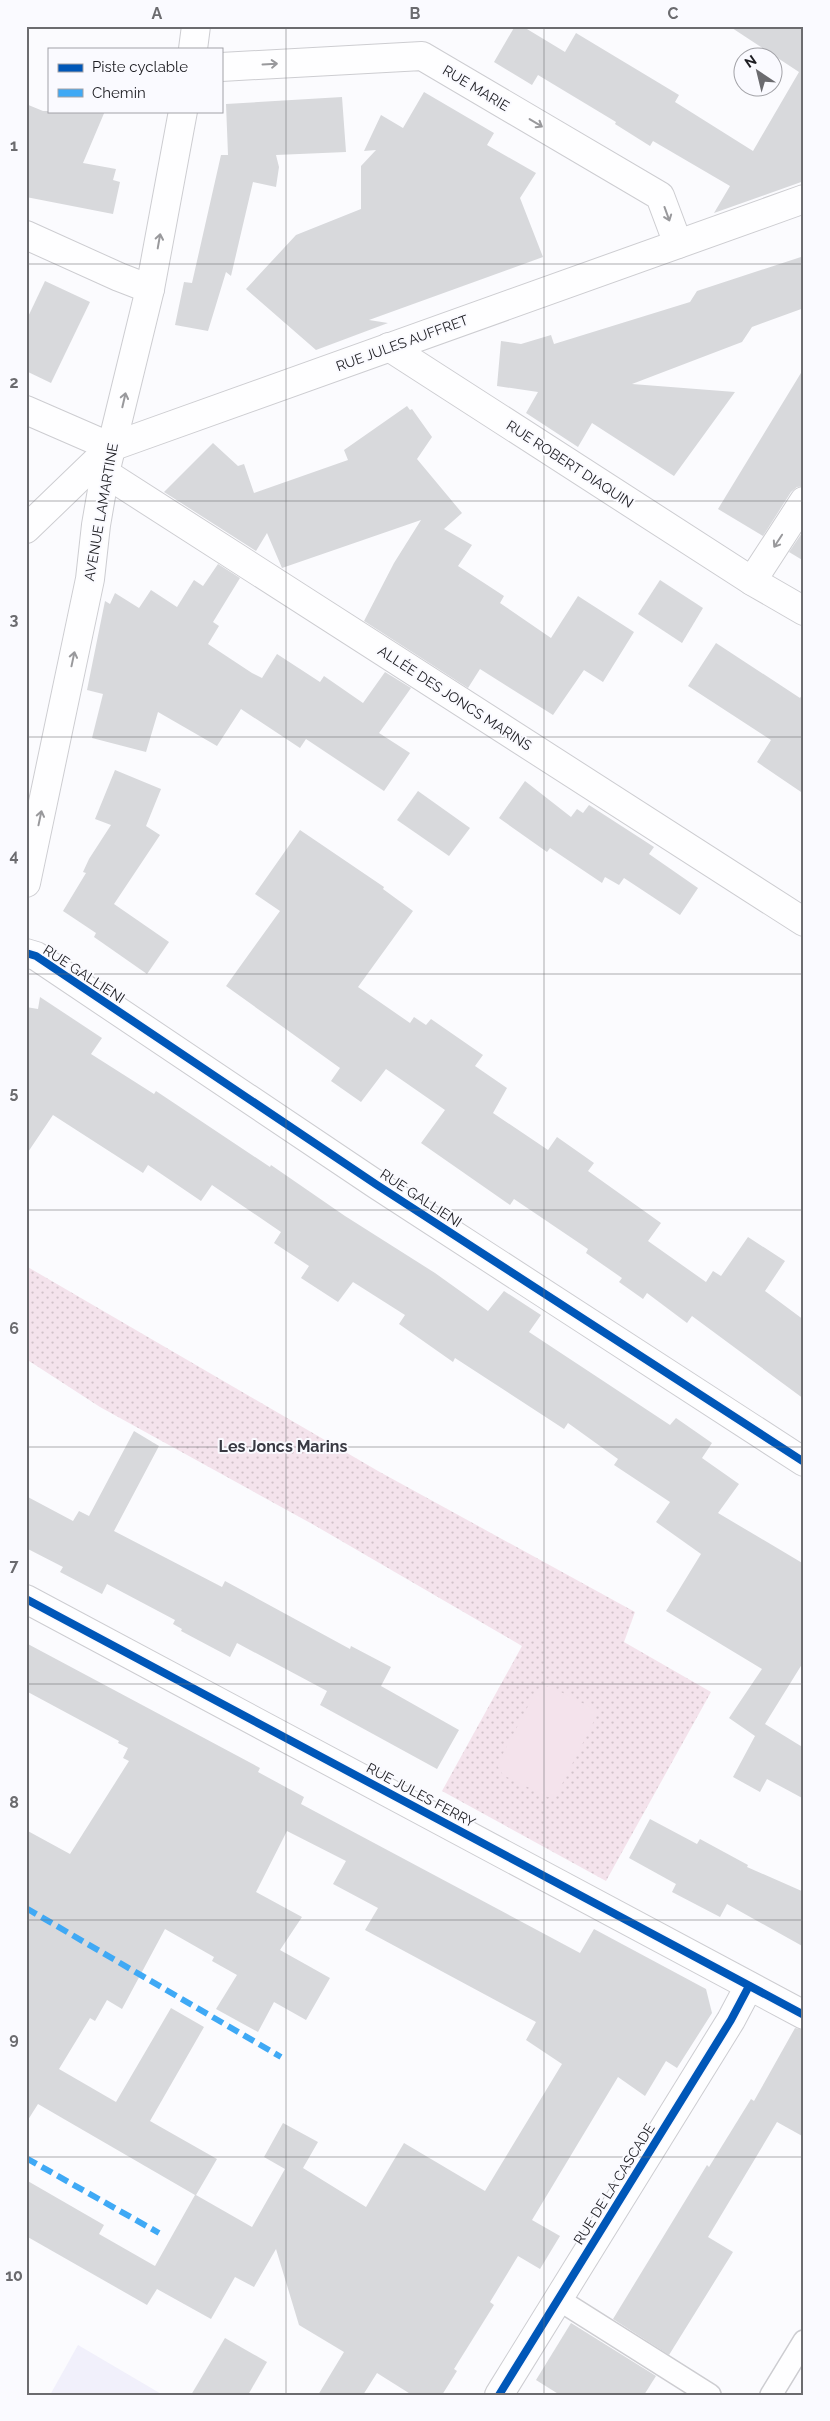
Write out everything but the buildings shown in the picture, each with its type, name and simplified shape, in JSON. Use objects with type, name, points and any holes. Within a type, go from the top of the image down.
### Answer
[{"type":"street","points":[[193,48],[196,26]]},
{"type":"street","name":"RUE MARIE","points":[[222,67],[422,56],[660,196],[678,244]]},
{"type":"street","name":"AVENUE LAMARTINE","points":[[26,883],[90,579],[96,525],[108,460],[123,407],[150,289],[183,112]]},
{"type":"street","name":"RUE JULES AUFFRET","points":[[26,529],[108,460],[389,347],[804,199]]},
{"type":"street","points":[[26,235],[150,289]]},
{"type":"street","name":"RUE ROBERT DIAQUIN","points":[[389,347],[752,581],[804,611]]},
{"type":"street","name":"ALLÉE DES JONCS MARINS","points":[[26,410],[108,460],[804,922]]},
{"type":"street","points":[[752,581],[804,501]]},
{"type":"street","name":"RUE GALLIENI","points":[[26,953],[36,956],[377,1185],[804,1462]]},
{"type":"street","name":"RUE JULES FERRY","points":[[26,1599],[804,2015]]},
{"type":"street","name":"RUE DE LA CASCADE","points":[[498,2395],[731,2020],[749,1986]]},
{"type":"lane","points":[[558,2299],[710,2395]]},
{"type":"lane","points":[[771,2395],[804,2341]]},
{"type":"shaded area","points":[[26,1266],[378,1471],[635,1612],[624,1642],[711,1692],[606,1881],[442,1791],[522,1646],[314,1525],[100,1407],[26,1359]]},
{"type":"shaded area","points":[[549,1686],[594,1709],[594,1721],[556,1796],[548,1797],[503,1775],[497,1765],[536,1691]]},
{"type":"shaded area","points":[[78,2345],[163,2395],[50,2395]]},
{"type":"marked path","points":[[26,1908],[281,2057]]},
{"type":"marked path","points":[[26,2158],[159,2233]]},
{"type":"cycle path","points":[[26,953],[36,956],[377,1185],[804,1462]]},
{"type":"cycle path","points":[[26,1599],[804,2015]]},
{"type":"cycle path","points":[[499,2395],[731,2020],[749,1986]]},
{"type":"district","name":"Les Joncs Marins","points":[[283,1446]]}]
